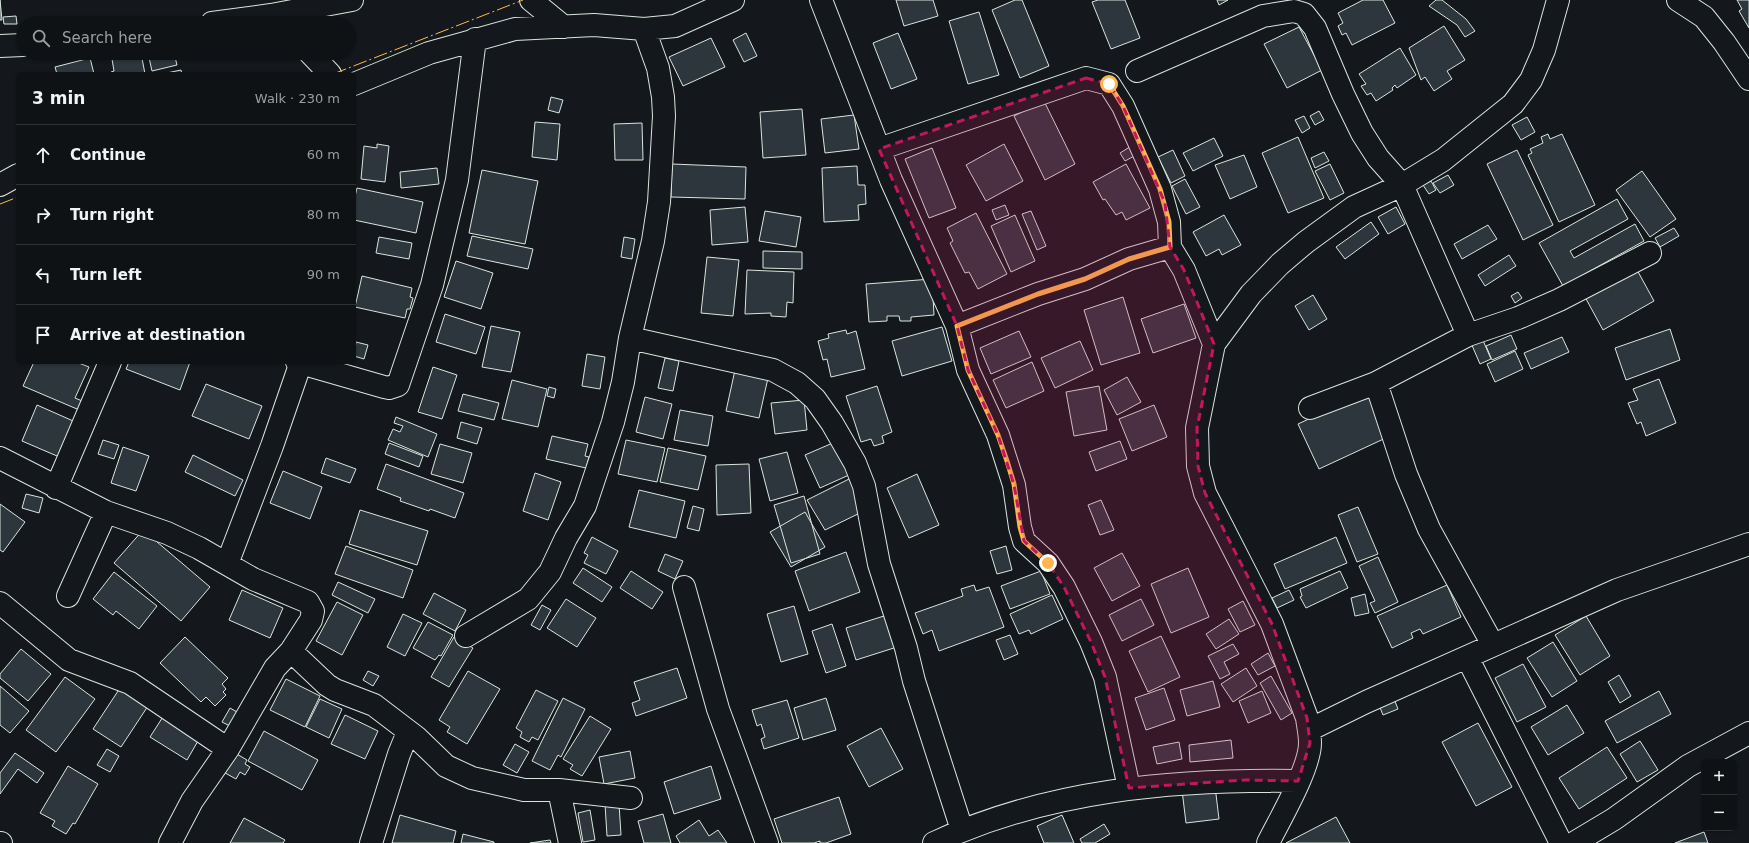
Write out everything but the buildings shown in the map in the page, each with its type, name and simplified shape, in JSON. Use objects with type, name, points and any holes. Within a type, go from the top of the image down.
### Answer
[{"type":"street","points":[[253,16],[352,0]]},
{"type":"street","points":[[531,0],[564,27]]},
{"type":"street","points":[[356,83],[430,53],[475,39],[515,29],[594,26],[644,29],[675,26],[733,0]]},
{"type":"street","points":[[821,0],[891,180],[957,326],[968,370],[998,435],[1014,484],[1020,527],[1024,541],[1048,563],[1064,587],[1092,642],[1105,677],[1129,788]]},
{"type":"street","points":[[1268,843],[1307,762],[1310,743],[1309,730],[1304,711],[1272,624],[1206,493],[1198,466],[1197,428],[1214,344],[1251,294],[1280,264],[1306,242],[1354,207],[1402,185],[1443,160],[1513,104],[1531,80],[1544,50],[1558,0]]},
{"type":"street","points":[[1678,0],[1704,17],[1749,79]]},
{"type":"street","points":[[1137,71],[1260,8],[1294,11],[1304,14],[1315,28],[1343,94],[1362,133],[1378,158],[1402,185],[1468,335]]},
{"type":"street","points":[[466,636],[528,599],[550,572],[566,538],[585,506],[613,422],[630,338],[653,241],[659,202],[664,116],[658,68],[644,29]]},
{"type":"street","points":[[303,364],[389,388],[398,385],[432,285],[457,180],[475,39]]},
{"type":"street","points":[[0,46],[16,45]]},
{"type":"street","points":[[317,60],[328,72]]},
{"type":"street","points":[[879,149],[1086,78],[1109,84],[1123,106],[1160,189],[1169,222],[1170,247],[1184,270],[1214,344]]},
{"type":"street","points":[[0,185],[16,176]]},
{"type":"street","points":[[957,326],[1038,294],[1085,279],[1129,259],[1170,247]]},
{"type":"street","points":[[1310,408],[1376,383],[1468,335],[1518,318],[1559,300],[1650,253]]},
{"type":"street","points":[[630,338],[773,370],[797,384],[815,399],[832,423],[855,463],[864,486],[879,564],[906,648],[914,681],[962,830]]},
{"type":"street","points":[[56,488],[109,364]]},
{"type":"street","points":[[227,564],[272,446],[299,364]]},
{"type":"street","points":[[1376,383],[1406,474],[1429,529],[1493,646]]},
{"type":"street","points":[[0,458],[56,488],[106,512],[167,533],[253,579],[308,602],[313,611],[311,620],[291,651],[275,668],[228,749],[192,801],[170,843]]},
{"type":"street","points":[[68,596],[106,512]]},
{"type":"street","points":[[1309,730],[1617,590],[1749,544]]},
{"type":"street","points":[[684,587],[718,708],[767,843]]},
{"type":"street","points":[[0,603],[69,660],[130,684],[228,749]]},
{"type":"street","points":[[291,651],[327,685],[335,690],[374,705],[408,732],[446,766],[472,778],[524,790],[559,790],[631,798]]},
{"type":"street","points":[[1467,657],[1561,843]]},
{"type":"street","points":[[371,843],[399,754],[408,732]]},
{"type":"street","points":[[1574,843],[1614,818],[1688,766],[1749,733]]},
{"type":"street","points":[[934,843],[962,830],[1046,804],[1099,792],[1129,788],[1244,780],[1298,781]]},
{"type":"street","points":[[559,790],[570,843]]},
{"type":"highlighted area","points":[[1086,78],[1109,84],[1123,106],[1165,203],[1170,247],[1184,270],[1214,344],[1197,428],[1198,466],[1205,493],[1272,624],[1307,718],[1310,743],[1298,781],[1244,780],[1129,788],[1105,677],[1091,642],[1064,587],[1048,563],[1024,541],[1014,485],[998,435],[968,370],[957,326],[879,149]]},
{"type":"power","points":[[338,72],[523,0]]},
{"type":"power","points":[[0,204],[16,198]]},
{"type":"route","points":[[1048,563],[1024,541],[1020,527],[1014,484],[1007,461],[998,435],[968,370],[957,326],[1038,294],[1085,279],[1129,259],[1170,247],[1169,222],[1160,189],[1123,106],[1109,84]]}]
